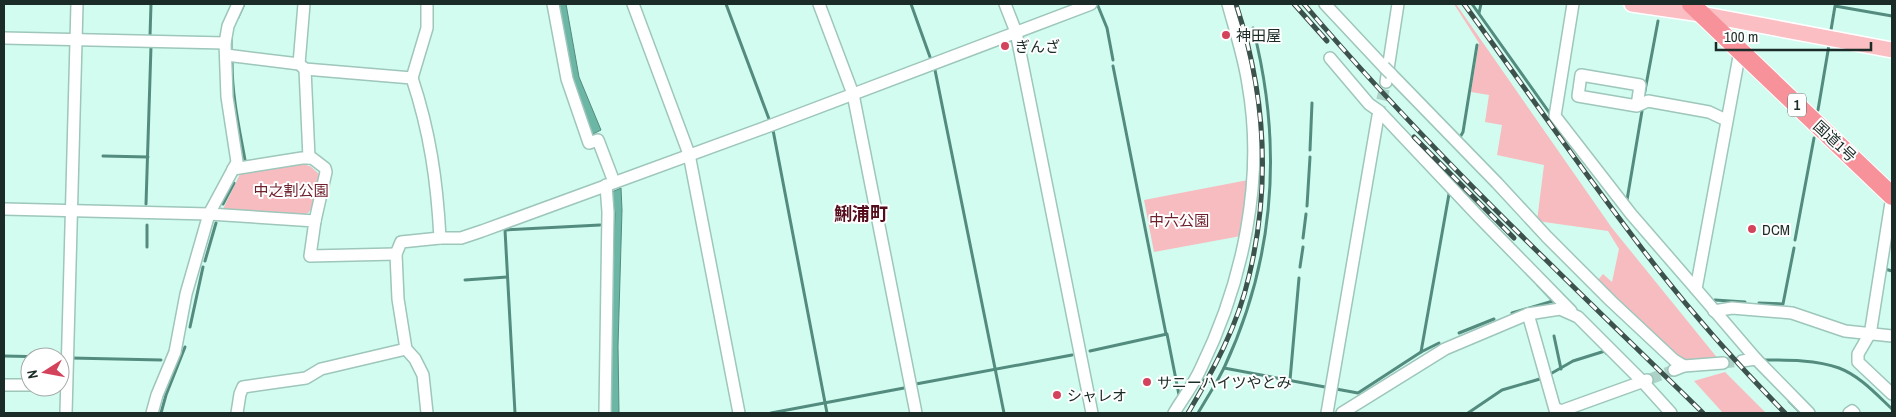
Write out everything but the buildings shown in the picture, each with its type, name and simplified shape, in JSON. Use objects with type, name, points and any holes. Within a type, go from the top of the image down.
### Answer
[{"type":"highway","name":"国道1号","points":[[1696,9],[1891,190]]},
{"type":"main road","points":[[1632,4],[1696,9],[1892,50]]},
{"type":"street","points":[[65,347],[76,4]]},
{"type":"street","points":[[152,413],[157,395],[175,352],[186,294],[209,214],[237,162],[227,97],[226,43],[228,26],[238,4]]},
{"type":"street","points":[[304,4],[302,66],[308,158]]},
{"type":"street","points":[[427,4],[427,28],[412,78],[428,131],[437,188],[440,238]]},
{"type":"street","points":[[553,4],[567,79],[589,143],[598,140],[610,184],[605,413]]},
{"type":"street","points":[[634,4],[689,154],[739,413]]},
{"type":"street","points":[[819,4],[853,94],[916,413]]},
{"type":"street","points":[[1005,4],[1016,32],[1092,413]]},
{"type":"street","points":[[427,413],[423,375],[406,349],[398,299],[396,254],[401,242],[461,238],[1091,4]]},
{"type":"street","points":[[1174,413],[1201,369],[1223,316],[1238,266],[1251,200],[1254,160],[1249,86],[1228,4]]},
{"type":"street","points":[[1325,4],[1389,75],[1598,288],[1674,360],[1679,368],[1723,363]]},
{"type":"street","points":[[1389,75],[1398,4]]},
{"type":"street","points":[[1573,4],[1555,116],[1631,214],[1756,359],[1809,413]]},
{"type":"street","points":[[4,38],[226,43]]},
{"type":"street","points":[[1696,289],[1740,51]]},
{"type":"street","points":[[226,55],[302,66],[412,78]]},
{"type":"street","points":[[1330,58],[1369,104],[1379,110],[1479,218],[1578,317],[1646,380],[1671,413]]},
{"type":"street","points":[[1637,106],[1640,85],[1581,75],[1578,96],[1637,106],[1648,101],[1709,112],[1726,120]]},
{"type":"street","points":[[1326,413],[1378,116]]},
{"type":"street","points":[[233,169],[312,158],[325,168],[326,172],[315,221],[310,256],[396,254]]},
{"type":"street","points":[[1891,190],[1870,335],[1858,354],[1858,362],[1892,394]]},
{"type":"street","points":[[4,209],[209,214],[315,221]]},
{"type":"street","points":[[1714,311],[1732,308],[1792,313],[1845,331],[1892,336]]},
{"type":"street","points":[[1342,413],[1445,349],[1528,314],[1560,309],[1578,317]]},
{"type":"street","points":[[1528,314],[1553,412],[1561,411],[1646,380]]},
{"type":"street","points":[[237,413],[243,387],[306,378],[321,369],[406,349]]},
{"type":"street","points":[[1742,361],[1756,359]]},
{"type":"street","points":[[4,385],[20,385]]},
{"type":"street","points":[[64,397],[66,413]]},
{"type":"street","points":[[1849,413],[1852,411],[1854,413]]},
{"type":"green space","points":[[1454,4],[1456,4],[1612,228],[1719,360],[1684,361],[1671,355],[1597,281],[1603,274],[1612,282],[1619,249],[1608,231],[1537,221],[1544,165],[1497,155],[1502,125],[1485,122],[1489,95],[1471,92],[1479,43]]},
{"type":"green space","name":"中之割公園","points":[[301,164],[310,166],[319,174],[312,208],[308,213],[223,209],[240,174]]},
{"type":"green space","name":"中六公園","points":[[1248,180],[1241,236],[1154,252],[1144,200]]},
{"type":"green space","points":[[1725,372],[1766,413],[1723,413],[1694,381]]},
{"type":"shaded area","points":[[556,4],[566,4],[579,77],[601,130],[591,135],[571,78]]},
{"type":"shaded area","points":[[621,188],[618,346],[619,413],[611,413],[609,386],[615,214],[612,192]]},
{"type":"waterway","points":[[150,36],[151,4]]},
{"type":"waterway","points":[[238,17],[244,4]]},
{"type":"waterway","points":[[726,4],[769,119]]},
{"type":"waterway","points":[[911,4],[930,57]]},
{"type":"waterway","points":[[1472,4],[1551,115]]},
{"type":"waterway","points":[[1479,13],[1481,4]]},
{"type":"waterway","points":[[1098,6],[1107,28],[1113,60]]},
{"type":"waterway","points":[[1831,30],[1835,6],[1892,16]]},
{"type":"waterway","points":[[1644,96],[1658,21]]},
{"type":"waterway","points":[[1224,368],[1241,327],[1254,285],[1269,201],[1268,115],[1253,28]]},
{"type":"waterway","points":[[231,39],[231,51]]},
{"type":"waterway","points":[[1459,139],[1463,132],[1477,45]]},
{"type":"waterway","points":[[1818,110],[1829,45]]},
{"type":"waterway","points":[[146,204],[151,46]]},
{"type":"waterway","points":[[232,62],[238,123],[245,160]]},
{"type":"waterway","points":[[1113,66],[1166,334]]},
{"type":"waterway","points":[[935,70],[1004,413]]},
{"type":"waterway","points":[[1310,150],[1312,103]]},
{"type":"waterway","points":[[1627,200],[1642,111]]},
{"type":"waterway","points":[[773,130],[827,413]]},
{"type":"waterway","points":[[1795,240],[1814,138]]},
{"type":"waterway","points":[[103,156],[148,157]]},
{"type":"waterway","points":[[1307,206],[1310,157]]},
{"type":"waterway","points":[[223,204],[234,183]]},
{"type":"waterway","points":[[1421,352],[1449,194]]},
{"type":"waterway","points":[[1303,238],[1306,214]]},
{"type":"waterway","points":[[205,261],[216,223]]},
{"type":"waterway","points":[[147,225],[147,247]]},
{"type":"waterway","points":[[515,413],[505,230],[600,225]]},
{"type":"waterway","points":[[1300,267],[1303,247]]},
{"type":"waterway","points":[[1759,303],[1783,304],[1794,248]]},
{"type":"waterway","points":[[190,327],[203,267]]},
{"type":"waterway","points":[[1885,269],[1892,271]]},
{"type":"waterway","points":[[465,280],[507,277]]},
{"type":"waterway","points":[[1290,380],[1299,278]]},
{"type":"waterway","points":[[1512,313],[1553,301],[1538,285]]},
{"type":"waterway","points":[[1715,300],[1745,302]]},
{"type":"waterway","points":[[1459,333],[1494,319]]},
{"type":"waterway","points":[[1090,351],[1167,334],[1179,395]]},
{"type":"waterway","points":[[1554,336],[1561,369]]},
{"type":"waterway","points":[[1336,389],[1358,393],[1421,352],[1439,343]]},
{"type":"waterway","points":[[161,413],[185,347]]},
{"type":"waterway","points":[[1552,373],[1573,361],[1605,351],[1606,353]]},
{"type":"waterway","points":[[916,384],[1072,355]]},
{"type":"waterway","points":[[4,356],[20,356]]},
{"type":"waterway","points":[[71,358],[161,360]]},
{"type":"waterway","points":[[1765,360],[1812,362],[1830,365],[1847,371],[1892,409]]},
{"type":"waterway","points":[[1199,382],[1200,379],[1216,383],[1224,368],[1325,387]]},
{"type":"waterway","points":[[1468,413],[1502,390],[1540,379]]},
{"type":"waterway","points":[[1198,413],[1216,383]]},
{"type":"waterway","points":[[771,413],[904,388]]},
{"type":"waterway","points":[[1789,401],[1801,413]]},
{"type":"tunnel","points":[[1378,116],[1386,82]]},
{"type":"tunnel","points":[[1723,363],[1742,361]]},
{"type":"tunnel","points":[[1650,379],[1674,370]]},
{"type":"railway","points":[[1188,413],[1207,381],[1231,330],[1244,294],[1256,242],[1262,173],[1262,139],[1253,71],[1246,37],[1236,4]]},
{"type":"railway","points":[[1294,4],[1327,41]]},
{"type":"railway","points":[[1304,4],[1351,58],[1448,162],[1703,413]]},
{"type":"railway","points":[[1464,4],[1583,170],[1657,268],[1719,342],[1785,413]]},
{"type":"railway","points":[[1414,137],[1514,238]]},
{"type":"place","name":"神田屋","points":[[1226,35]]},
{"type":"place","name":"ぎんざ","points":[[1005,46]]},
{"type":"place","name":"DCM","points":[[1752,229]]},
{"type":"place","name":"サニーハイツやとみ","points":[[1147,382]]},
{"type":"place","name":"シャレオ","points":[[1057,395]]},
{"type":"district","name":"鯏浦町","points":[[861,213]]}]
